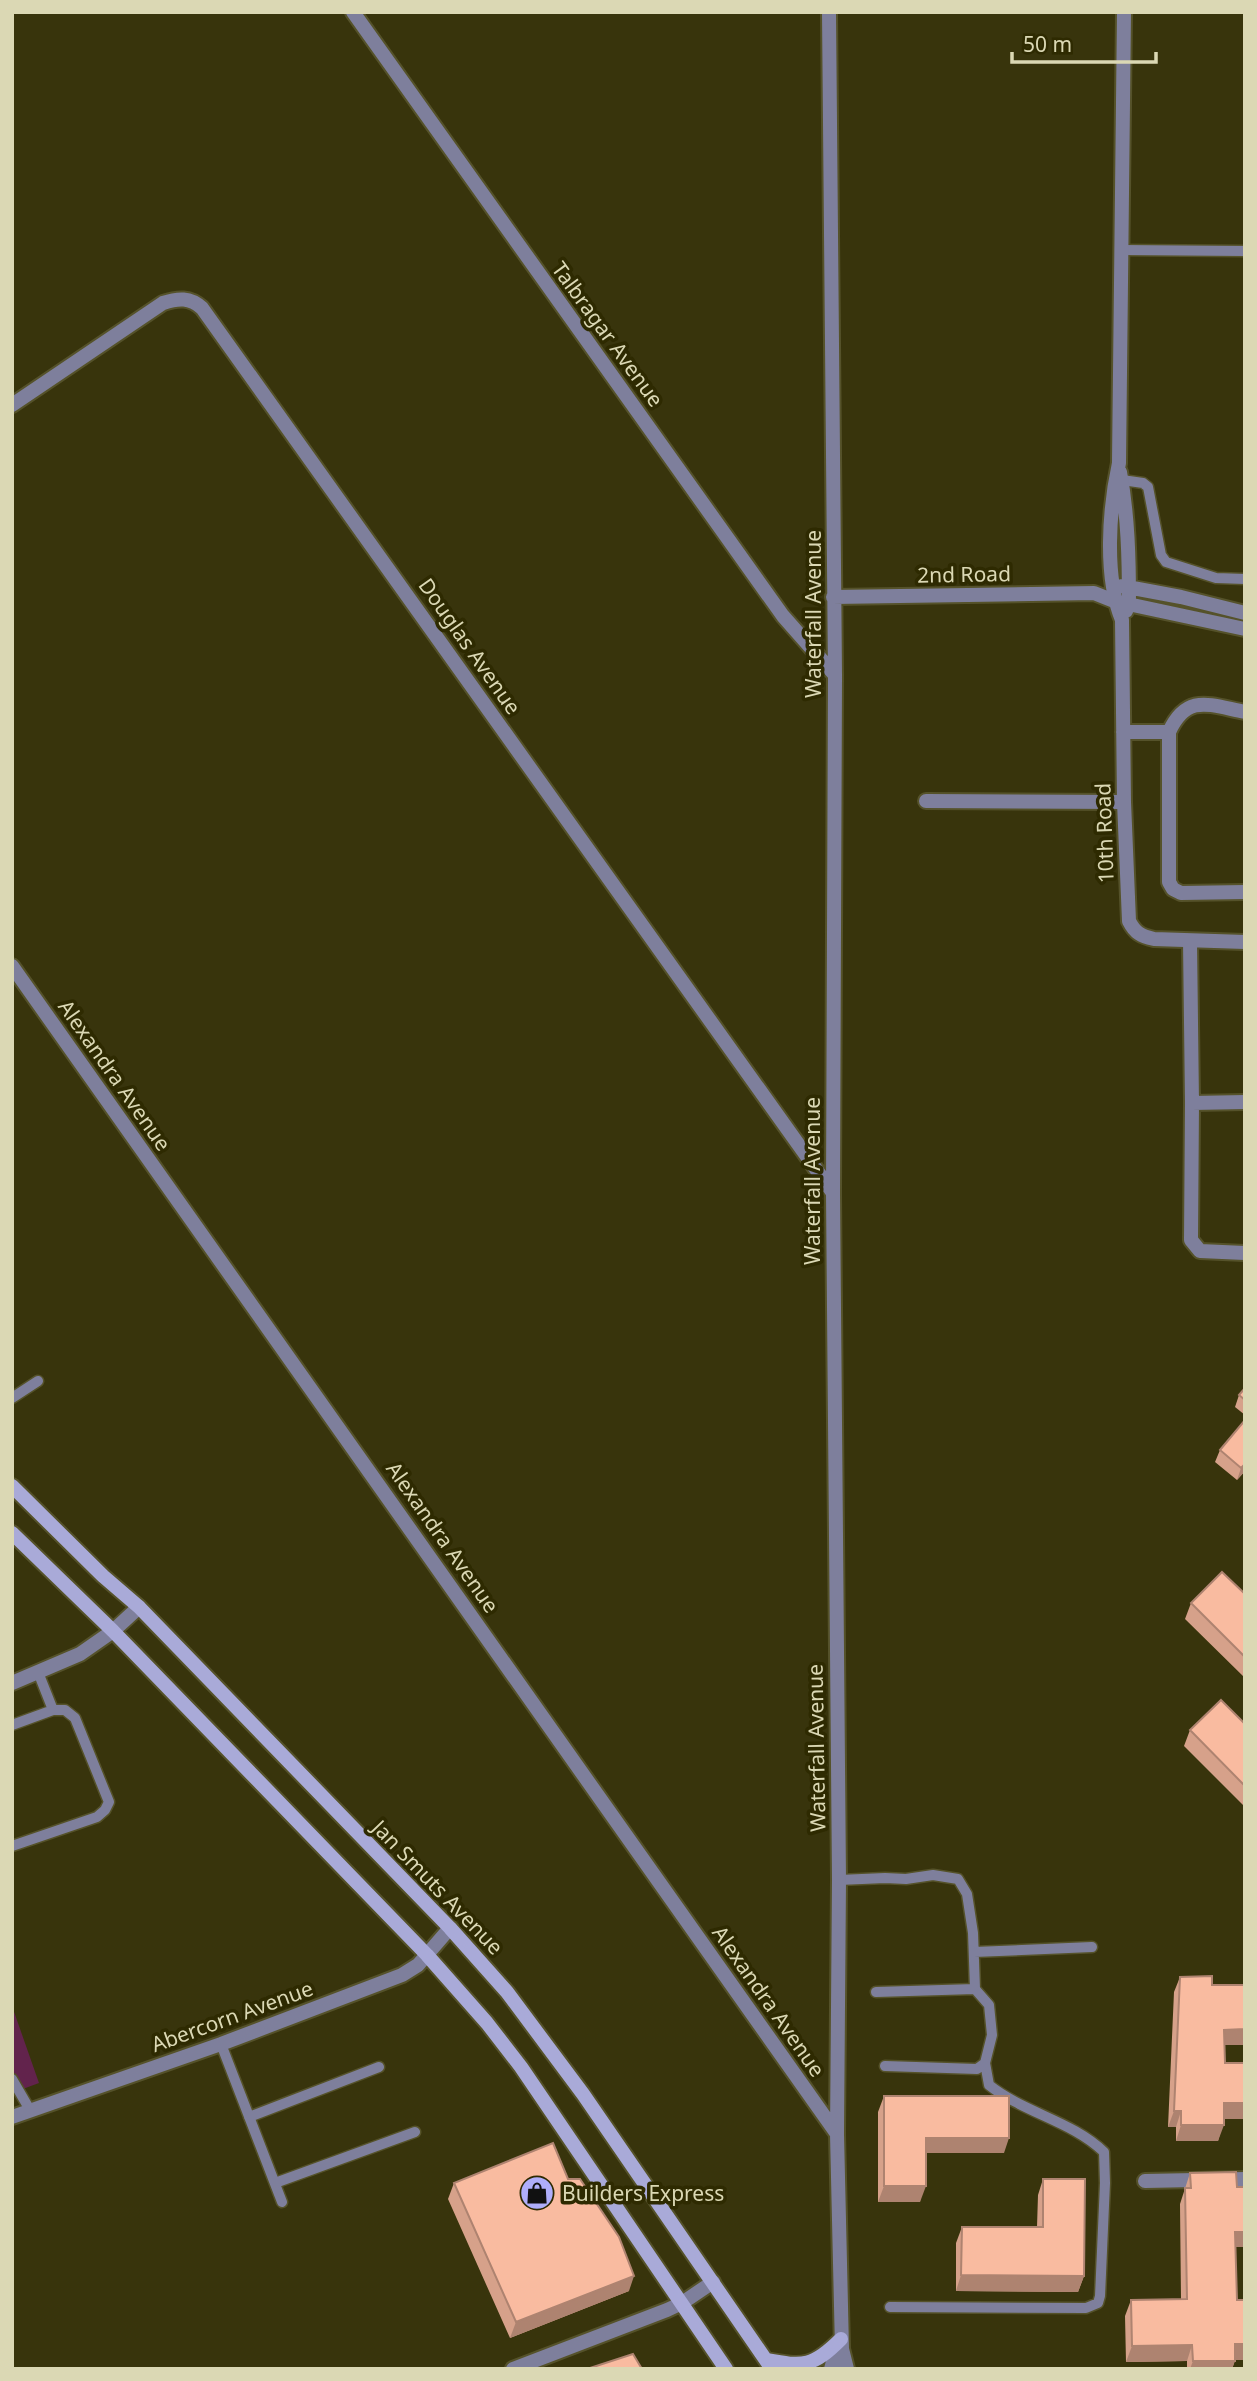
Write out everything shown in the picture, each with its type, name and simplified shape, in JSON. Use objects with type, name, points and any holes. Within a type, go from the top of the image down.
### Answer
[{"type":"main road","name":"Jan Smuts Avenue","points":[[12,1486],[103,1576],[139,1607],[450,1928],[507,1992],[543,2038],[769,2365]]},
{"type":"main road","points":[[12,1533],[113,1631],[427,1955],[487,2023],[521,2067],[726,2369]]},
{"type":"main road","points":[[769,2365],[815,2361],[841,2344]]},
{"type":"street","name":"Talbragar Avenue","points":[[353,12],[783,616],[835,675]]},
{"type":"street","name":"Waterfall Avenue","points":[[829,12],[835,675],[833,1192],[839,1880],[838,2134],[841,2344],[847,2369]]},
{"type":"street","points":[[1124,12],[1119,463],[1127,515],[1129,603]]},
{"type":"street","name":"Douglas Avenue","points":[[12,405],[163,303],[191,300],[202,308],[833,1192]]},
{"type":"street","name":"10th Road","points":[[1119,463],[1111,501],[1114,601],[1122,620],[1124,802],[1129,921],[1133,930],[1141,936],[1190,941],[1245,942]]},
{"type":"street","name":"2nd Road","points":[[834,597],[1094,593],[1113,585],[1245,613]]},
{"type":"street","name":"2nd Road","points":[[1094,593],[1114,601],[1245,629]]},
{"type":"street","name":"10th Road","points":[[1122,620],[1129,603]]},
{"type":"street","points":[[1245,712],[1210,705],[1194,705],[1184,709],[1169,732],[1167,873],[1173,889],[1181,893],[1245,891]]},
{"type":"street","points":[[1123,732],[1169,732]]},
{"type":"street","points":[[926,801],[1124,802]]},
{"type":"street","points":[[1190,941],[1191,1240],[1199,1251],[1245,1253]]},
{"type":"street","name":"Alexandra Avenue","points":[[12,966],[838,2134]]},
{"type":"street","points":[[1192,1103],[1245,1102]]},
{"type":"street","points":[[12,1683],[80,1654],[113,1631],[139,1607]]},
{"type":"street","name":"Abercorn Avenue","points":[[12,2117],[221,2044],[402,1975],[411,1971],[450,1928]]},
{"type":"street","points":[[1145,2181],[1245,2179]]},
{"type":"street","points":[[513,2369],[682,2303],[713,2282]]},
{"type":"street","name":"Waterfall Avenue","points":[[831,2369],[841,2344]]},
{"type":"lane","points":[[1121,250],[1245,251]]},
{"type":"lane","points":[[1122,481],[1143,483],[1147,487],[1161,555],[1166,562],[1216,578],[1245,579]]},
{"type":"lane","points":[[12,1398],[38,1381]]},
{"type":"lane","points":[[38,1672],[52,1710]]},
{"type":"lane","points":[[12,1725],[52,1710],[65,1710],[75,1718],[108,1802],[105,1810],[97,1816],[12,1846]]},
{"type":"lane","points":[[839,1880],[906,1879],[933,1875],[958,1879],[967,1894],[974,1952],[975,1989],[989,2006],[992,2035],[985,2063],[989,2085],[1004,2097],[1088,2138],[1105,2155],[1098,2303],[1086,2308],[890,2307]]},
{"type":"lane","points":[[974,1952],[1092,1947]]},
{"type":"lane","points":[[876,1992],[975,1989]]},
{"type":"lane","points":[[221,2044],[282,2202]]},
{"type":"lane","points":[[885,2066],[977,2069],[985,2063]]},
{"type":"lane","points":[[249,2117],[379,2067]]},
{"type":"lane","points":[[12,2079],[30,2110]]},
{"type":"lane","points":[[275,2183],[415,2132]]},
{"type":"shaded area","points":[[12,2006],[39,2083],[12,2093]]},
{"type":"building","points":[[1245,1388],[1245,1400],[1239,1395]]},
{"type":"building","points":[[1245,1420],[1245,1464],[1241,1468],[1220,1450]]},
{"type":"building","points":[[1222,1572],[1245,1594],[1245,1657],[1191,1603]]},
{"type":"building","points":[[1221,1700],[1245,1724],[1245,1786],[1190,1730]]},
{"type":"building","points":[[1212,1976],[1212,1985],[1245,1985],[1245,2029],[1224,2030],[1225,2063],[1245,2063],[1245,2103],[1224,2103],[1224,2125],[1181,2125],[1181,2111],[1174,2111],[1180,1977]]},
{"type":"building","points":[[884,2096],[1009,2096],[1009,2138],[926,2138],[926,2186],[884,2186]]},
{"type":"building","points":[[553,2143],[568,2179],[580,2179],[619,2237],[634,2276],[516,2322],[454,2183]]},
{"type":"building","points":[[1236,2172],[1237,2187],[1245,2187],[1245,2232],[1235,2232],[1237,2300],[1245,2300],[1245,2344],[1235,2344],[1235,2361],[1193,2361],[1192,2345],[1132,2346],[1131,2300],[1187,2299],[1185,2188],[1191,2188],[1190,2173]]},
{"type":"building","points":[[1043,2179],[1085,2179],[1084,2276],[961,2275],[962,2227],[1043,2227]]},
{"type":"building","points":[[633,2354],[642,2369],[587,2369]]},
{"type":"place","name":"Builders Express","points":[[537,2193]]}]
